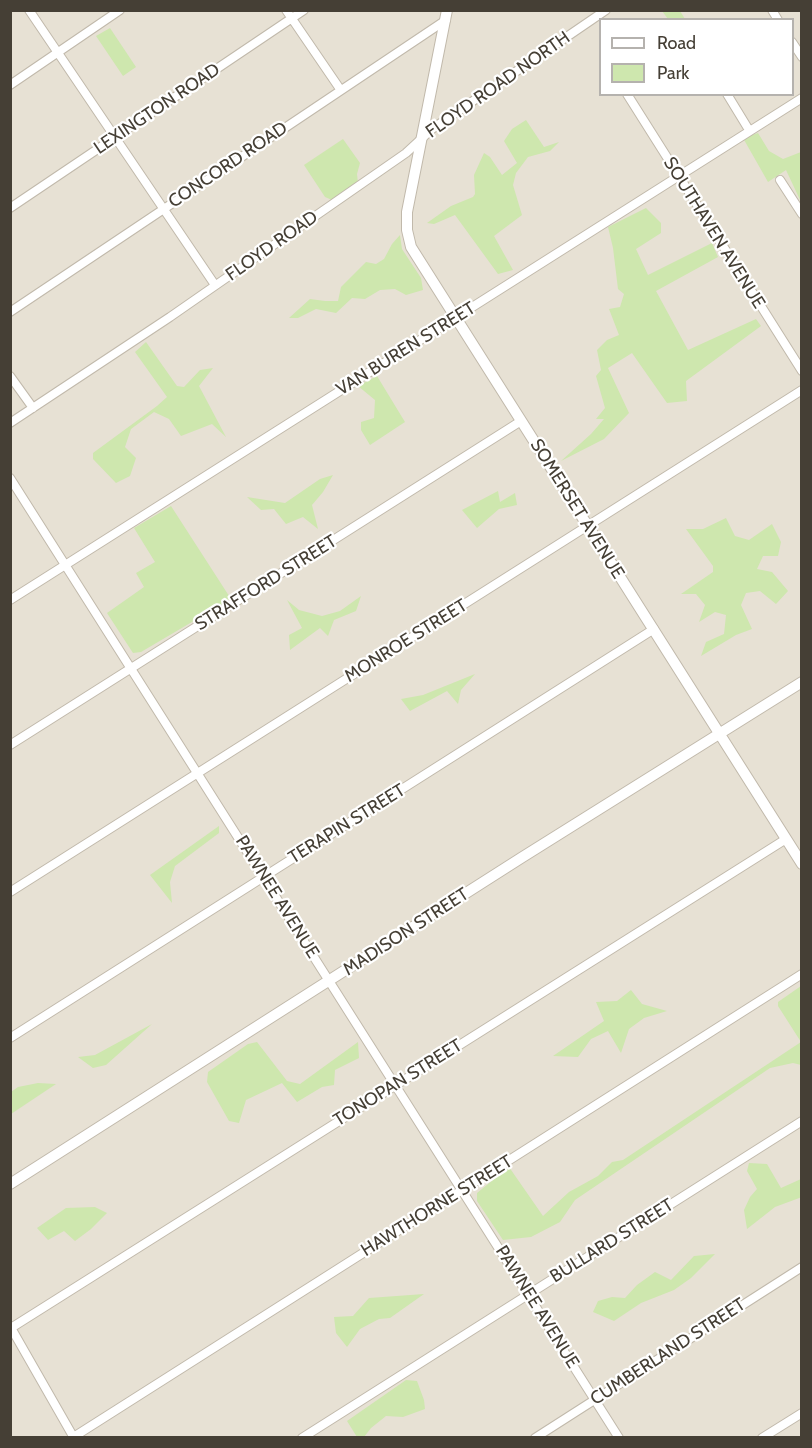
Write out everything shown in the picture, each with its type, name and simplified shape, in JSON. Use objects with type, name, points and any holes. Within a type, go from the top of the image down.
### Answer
[{"type":"street","points":[[29,10],[215,285]]},
{"type":"street","points":[[10,85],[120,10]]},
{"type":"street","points":[[286,10],[340,89]]},
{"type":"street","name":"LEXINGTON ROAD","points":[[10,207],[304,10]]},
{"type":"street","name":"FLOYD ROAD NORTH","points":[[421,140],[432,129],[606,10]]},
{"type":"street","points":[[421,140],[447,15]]},
{"type":"street","name":"CONCORD ROAD","points":[[10,312],[447,15]]},
{"type":"street","name":"SOUTHAVEN AVENUE","points":[[628,96],[801,371]]},
{"type":"street","points":[[728,96],[749,130]]},
{"type":"street","name":"VAN BUREN STREET","points":[[10,600],[801,98]]},
{"type":"street","name":"FLOYD ROAD","points":[[10,423],[215,285],[406,153],[421,140]]},
{"type":"street","name":"SOMERSET AVENUE","points":[[421,140],[407,212],[408,235],[421,264],[801,864]]},
{"type":"street","points":[[780,180],[801,214]]},
{"type":"street","points":[[10,376],[33,408]]},
{"type":"street","name":"MONROE STREET","points":[[10,892],[801,390]]},
{"type":"street","name":"STRAFFORD STREET","points":[[10,745],[521,421]]},
{"type":"street","name":"PAWNEE AVENUE","points":[[10,478],[619,1437]]},
{"type":"street","name":"TERAPIN STREET","points":[[10,1038],[654,629]]},
{"type":"street","name":"MADISON STREET","points":[[10,1184],[801,682]]},
{"type":"street","name":"TONOPAN STREET","points":[[11,1327],[786,839]]},
{"type":"street","name":"HAWTHORNE STREET","points":[[73,1437],[801,974]]},
{"type":"street","name":"BULLARD STREET","points":[[302,1437],[801,1121]]},
{"type":"street","name":"CUMBERLAND STREET","points":[[535,1437],[801,1267]]},
{"type":"street","points":[[11,1327],[73,1437]]},
{"type":"street","points":[[762,1437],[801,1413]]},
{"type":"shaded area","points":[[11,11],[801,11],[801,1437],[11,1437]]},
{"type":"green space","points":[[662,11],[680,11],[684,18],[667,18]]},
{"type":"green space","points":[[110,28],[136,67],[123,76],[96,36]]},
{"type":"green space","points":[[526,120],[544,147],[559,142],[550,151],[528,157],[516,173],[513,185],[522,215],[494,236],[513,270],[498,274],[455,215],[434,224],[427,223],[451,206],[473,197],[475,194],[474,175],[484,153],[490,157],[502,175],[517,163],[504,141],[512,129]]},
{"type":"green space","points":[[758,133],[769,151],[783,159],[801,152],[801,202],[786,170],[768,182],[743,138]]},
{"type":"green space","points":[[343,139],[360,163],[357,174],[358,183],[332,200],[325,197],[304,165]]},
{"type":"green space","points":[[646,208],[661,223],[661,233],[636,249],[648,275],[712,243],[718,257],[656,291],[688,350],[756,319],[761,326],[686,381],[687,401],[667,403],[632,353],[608,368],[629,413],[604,439],[561,461],[604,419],[596,419],[605,408],[596,376],[601,370],[597,350],[607,340],[619,335],[609,309],[620,307],[624,294],[618,289],[608,227]]},
{"type":"green space","points":[[400,235],[402,249],[421,278],[423,290],[406,295],[395,289],[380,290],[365,299],[352,298],[336,313],[316,309],[298,318],[289,318],[310,299],[338,301],[341,287],[366,262],[376,264],[384,259]]},
{"type":"green space","points":[[146,342],[177,386],[184,387],[200,370],[213,368],[199,386],[226,437],[212,424],[181,436],[169,419],[154,412],[131,429],[125,447],[136,458],[130,476],[116,483],[93,459],[93,453],[167,397],[135,352]]},
{"type":"green space","points":[[377,376],[405,422],[370,445],[361,430],[361,422],[374,418],[375,400],[358,386]]},
{"type":"green space","points":[[333,475],[312,505],[318,529],[303,517],[286,524],[274,509],[261,510],[247,497],[285,503],[320,479]]},
{"type":"green space","points":[[498,491],[500,502],[515,493],[517,505],[499,509],[477,528],[462,510]]},
{"type":"green space","points":[[171,506],[231,599],[141,652],[133,653],[107,613],[144,587],[136,573],[155,562],[134,528]]},
{"type":"green space","points":[[726,518],[735,536],[749,540],[772,524],[781,542],[778,556],[763,556],[757,569],[772,572],[788,591],[776,604],[760,591],[746,593],[741,605],[752,629],[736,635],[701,656],[706,642],[724,634],[726,615],[715,612],[699,622],[705,605],[696,594],[681,594],[713,572],[713,566],[686,529],[703,529]]},
{"type":"green space","points":[[361,596],[356,611],[334,620],[328,636],[320,628],[290,650],[289,635],[302,628],[287,600],[299,610],[322,616],[340,611]]},
{"type":"green space","points":[[475,674],[461,690],[458,704],[447,691],[410,711],[401,699],[423,695]]},
{"type":"green space","points":[[219,826],[219,833],[175,866],[170,882],[172,903],[150,875]]},
{"type":"green space","points":[[801,986],[801,1042],[778,1006],[778,1002]]},
{"type":"green space","points":[[631,990],[642,1004],[667,1011],[644,1018],[629,1029],[621,1053],[608,1031],[591,1039],[578,1057],[553,1056],[604,1021],[596,1002],[617,1001]]},
{"type":"green space","points":[[152,1024],[106,1065],[93,1068],[78,1057],[95,1055]]},
{"type":"green space","points":[[257,1042],[287,1081],[300,1084],[358,1042],[359,1058],[335,1070],[334,1085],[322,1087],[297,1102],[282,1083],[246,1100],[239,1123],[229,1121],[207,1082],[208,1072],[248,1044]]},
{"type":"green space","points":[[801,1042],[801,1065],[793,1063],[770,1068],[575,1200],[560,1222],[531,1237],[503,1240],[477,1201],[477,1193],[509,1167],[543,1216],[569,1192],[598,1176],[612,1162],[623,1160]]},
{"type":"green space","points":[[38,1083],[56,1084],[11,1114],[11,1092],[18,1087]]},
{"type":"green space","points":[[749,1163],[767,1164],[781,1188],[801,1179],[802,1197],[775,1207],[747,1229],[744,1210],[757,1189],[747,1171]]},
{"type":"green space","points":[[95,1207],[107,1213],[75,1241],[64,1231],[48,1240],[37,1228],[66,1208]]},
{"type":"green space","points":[[715,1254],[691,1278],[674,1290],[641,1303],[614,1321],[593,1312],[598,1301],[612,1297],[625,1298],[637,1285],[655,1272],[671,1280],[694,1256]]},
{"type":"green space","points":[[424,1294],[390,1318],[379,1319],[360,1329],[347,1347],[336,1333],[334,1317],[353,1316],[369,1298]]},
{"type":"green space","points":[[406,1380],[417,1381],[425,1409],[403,1417],[386,1416],[364,1437],[357,1437],[347,1421]]}]
